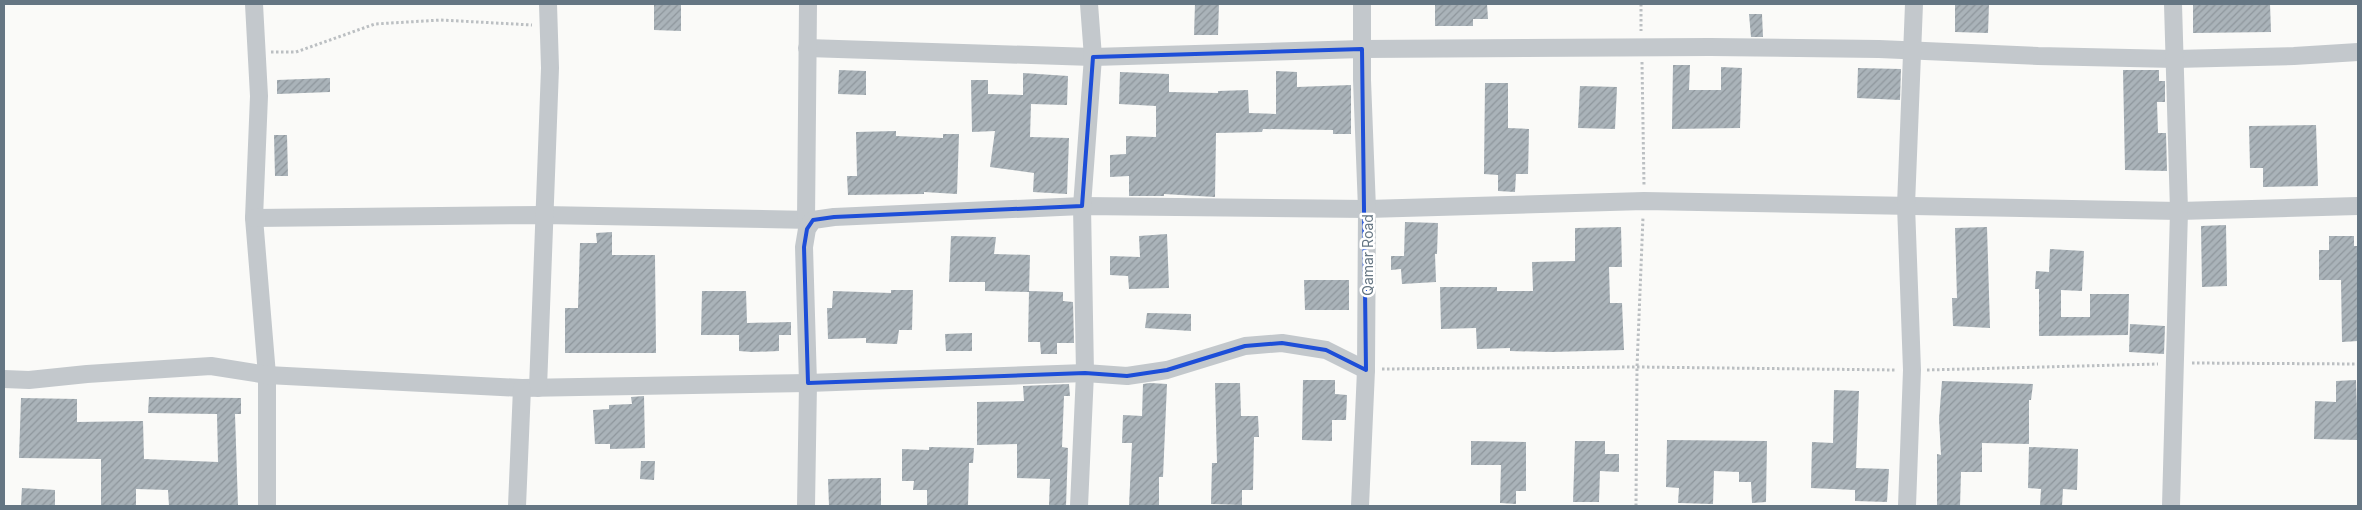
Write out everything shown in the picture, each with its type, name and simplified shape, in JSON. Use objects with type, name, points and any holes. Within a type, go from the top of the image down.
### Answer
[{"type":"street","points":[[254,4],[258,96],[254,218],[267,376],[267,506]]},
{"type":"street","points":[[517,506],[530,388],[543,215],[550,68],[548,4]]},
{"type":"street","points":[[806,506],[808,383],[804,247],[810,220],[808,4]]},
{"type":"street","points":[[1080,506],[1085,373],[1082,206],[1093,57],[1089,4]]},
{"type":"street","name":"Qamar Road","points":[[1360,506],[1366,370],[1367,209],[1362,4]]},
{"type":"street","points":[[1907,506],[1912,370],[1906,205],[1914,4]]},
{"type":"street","points":[[2171,506],[2179,211],[2173,4]]},
{"type":"street","points":[[807,48],[1093,57],[1362,49],[1879,49],[1913,52],[2175,59],[2294,56],[2358,52]]},
{"type":"street","points":[[254,218],[543,215],[810,220],[834,217],[1082,206],[1367,209],[1644,201],[1808,206],[1906,205],[2179,211],[2358,206]]},
{"type":"street","points":[[4,379],[29,380],[87,374],[211,366],[267,376],[530,388],[808,383],[1085,373],[1127,376],[1167,370],[1245,346],[1282,343],[1326,350],[1366,370]]},
{"type":"path","points":[[1636,506],[1637,367],[1644,201],[1641,4]]},
{"type":"path","points":[[255,52],[296,52],[375,24],[440,20],[548,26]]},
{"type":"path","points":[[1366,370],[1637,367],[1912,370],[2174,363],[2358,364]]},
{"type":"highlighted area","points":[[1362,49],[1366,370],[1326,350],[1282,343],[1245,346],[1167,370],[1127,376],[1085,373],[808,383],[804,247],[807,229],[813,220],[834,217],[1082,206],[1093,57]]},
{"type":"building","points":[[1195,4],[1219,4],[1218,35],[1194,35]]},
{"type":"building","points":[[1435,4],[1487,4],[1488,19],[1473,19],[1473,26],[1435,26]]},
{"type":"building","points":[[1955,4],[1989,4],[1988,33],[1955,32]]},
{"type":"building","points":[[2193,4],[2270,4],[2271,32],[2193,33]]},
{"type":"building","points":[[654,5],[681,5],[681,31],[654,30]]},
{"type":"building","points":[[1749,14],[1762,14],[1763,37],[1751,37]]},
{"type":"building","points":[[1673,65],[1690,65],[1689,90],[1721,90],[1721,67],[1742,68],[1740,128],[1672,129]]},
{"type":"building","points":[[1858,68],[1901,69],[1900,100],[1857,98]]},
{"type":"building","points":[[839,70],[866,71],[866,95],[838,94]]},
{"type":"building","points":[[2123,70],[2159,70],[2159,81],[2165,81],[2165,102],[2157,102],[2158,133],[2166,133],[2167,171],[2125,170]]},
{"type":"building","points":[[1276,71],[1297,72],[1297,87],[1351,85],[1351,134],[1333,134],[1333,130],[1263,129],[1262,132],[1216,133],[1215,197],[1164,194],[1164,196],[1129,196],[1129,176],[1110,177],[1110,155],[1126,154],[1126,136],[1156,137],[1156,106],[1119,104],[1120,72],[1169,74],[1169,92],[1218,93],[1218,91],[1248,90],[1249,113],[1276,114]]},
{"type":"building","points":[[1023,73],[1068,76],[1067,105],[1031,104],[1030,137],[1069,138],[1067,194],[1033,192],[1034,173],[990,167],[995,131],[972,132],[971,80],[988,80],[988,94],[1023,95]]},
{"type":"building","points":[[330,78],[330,92],[277,94],[277,80]]},
{"type":"building","points":[[1485,83],[1508,83],[1508,128],[1529,129],[1528,174],[1516,174],[1515,192],[1498,191],[1498,175],[1484,174]]},
{"type":"building","points":[[1580,86],[1617,87],[1615,129],[1578,128]]},
{"type":"building","points":[[2316,125],[2318,186],[2263,187],[2263,168],[2250,168],[2249,126]]},
{"type":"building","points":[[896,131],[896,136],[943,138],[943,134],[959,134],[957,194],[924,192],[924,194],[848,195],[847,176],[857,176],[856,132]]},
{"type":"building","points":[[274,135],[287,135],[288,176],[275,176]]},
{"type":"building","points":[[1405,222],[1438,223],[1437,254],[1435,254],[1436,282],[1402,284],[1401,269],[1391,270],[1391,256],[1404,256]]},
{"type":"building","points":[[2226,225],[2227,286],[2202,287],[2201,226]]},
{"type":"building","points":[[1621,227],[1622,267],[1609,267],[1610,303],[1622,303],[1624,350],[1552,352],[1510,351],[1510,348],[1477,349],[1476,328],[1441,329],[1440,287],[1497,287],[1497,291],[1533,291],[1532,262],[1575,261],[1575,228]]},
{"type":"building","points":[[1987,227],[1990,328],[1953,326],[1952,298],[1957,298],[1955,228]]},
{"type":"building","points":[[612,232],[612,255],[655,255],[656,353],[565,353],[565,308],[578,308],[580,243],[597,243],[596,233]]},
{"type":"building","points":[[1167,234],[1169,288],[1129,289],[1128,276],[1110,275],[1110,256],[1140,257],[1139,236]]},
{"type":"building","points":[[951,236],[996,237],[994,254],[1030,255],[1029,292],[985,291],[985,282],[949,282]]},
{"type":"building","points":[[2329,236],[2354,236],[2354,246],[2358,246],[2358,341],[2342,342],[2341,280],[2319,280],[2319,250],[2329,250]]},
{"type":"building","points":[[2050,249],[2084,251],[2082,291],[2061,290],[2061,317],[2090,317],[2090,294],[2129,294],[2128,335],[2039,336],[2039,289],[2035,289],[2036,271],[2049,272]]},
{"type":"building","points":[[1304,280],[1349,280],[1349,310],[1305,310]]},
{"type":"building","points":[[891,290],[913,290],[912,330],[899,330],[897,344],[866,343],[866,338],[828,339],[827,308],[832,308],[833,291],[891,293]]},
{"type":"building","points":[[702,291],[746,291],[747,323],[791,322],[791,335],[779,335],[779,351],[752,352],[739,351],[739,335],[701,335]]},
{"type":"building","points":[[1029,291],[1063,292],[1063,301],[1073,302],[1074,343],[1057,343],[1057,354],[1041,354],[1040,342],[1028,342]]},
{"type":"building","points":[[1147,313],[1191,314],[1191,331],[1145,328]]},
{"type":"building","points":[[2130,324],[2165,326],[2164,354],[2129,352]]},
{"type":"building","points":[[972,333],[972,351],[946,351],[945,334]]},
{"type":"building","points":[[1303,380],[1335,380],[1335,394],[1347,395],[1346,420],[1332,420],[1332,441],[1302,440]]},
{"type":"building","points":[[2356,380],[2358,440],[2314,439],[2315,401],[2336,402],[2336,381]]},
{"type":"building","points":[[1942,381],[2033,384],[2031,400],[2029,400],[2029,444],[1982,443],[1982,472],[1961,472],[1960,506],[1937,505],[1937,454],[1941,455],[1939,419]]},
{"type":"building","points":[[1215,383],[1240,383],[1241,416],[1258,416],[1259,437],[1254,437],[1253,490],[1242,490],[1242,505],[1211,504],[1212,463],[1217,463]]},
{"type":"building","points":[[1069,384],[1070,396],[1064,396],[1062,447],[1068,448],[1066,506],[1049,506],[1050,479],[1017,478],[1017,444],[977,445],[977,402],[1024,401],[1023,386]]},
{"type":"building","points":[[1143,384],[1167,384],[1163,477],[1159,477],[1159,506],[1129,506],[1132,443],[1122,443],[1123,415],[1142,416]]},
{"type":"building","points":[[1834,390],[1859,391],[1856,468],[1889,469],[1887,502],[1855,501],[1855,490],[1811,488],[1812,442],[1833,443]]},
{"type":"building","points":[[644,396],[645,448],[610,449],[610,444],[595,444],[593,410],[609,409],[609,405],[632,404],[631,397]]},
{"type":"building","points":[[149,397],[241,398],[241,414],[235,414],[238,506],[169,506],[168,490],[136,489],[136,506],[101,506],[101,459],[19,458],[21,398],[77,399],[77,422],[143,421],[144,459],[218,462],[217,414],[148,413]]},
{"type":"building","points":[[1667,440],[1767,441],[1766,502],[1752,503],[1751,482],[1739,482],[1739,472],[1714,471],[1713,504],[1678,503],[1679,488],[1666,487]]},
{"type":"building","points":[[1471,441],[1526,442],[1526,491],[1516,491],[1516,504],[1500,503],[1501,465],[1471,465]]},
{"type":"building","points":[[1575,441],[1605,441],[1605,454],[1619,454],[1619,472],[1600,471],[1599,502],[1573,502]]},
{"type":"building","points":[[929,447],[974,448],[973,463],[969,463],[968,506],[927,506],[927,490],[913,490],[914,481],[902,481],[902,449],[929,450]]},
{"type":"building","points":[[2029,447],[2078,449],[2077,490],[2063,489],[2062,506],[2040,506],[2041,489],[2028,488]]},
{"type":"building","points":[[641,461],[655,461],[654,480],[640,479]]},
{"type":"building","points":[[881,478],[881,506],[829,506],[828,479]]},
{"type":"building","points":[[22,488],[55,490],[55,506],[21,506]]}]
